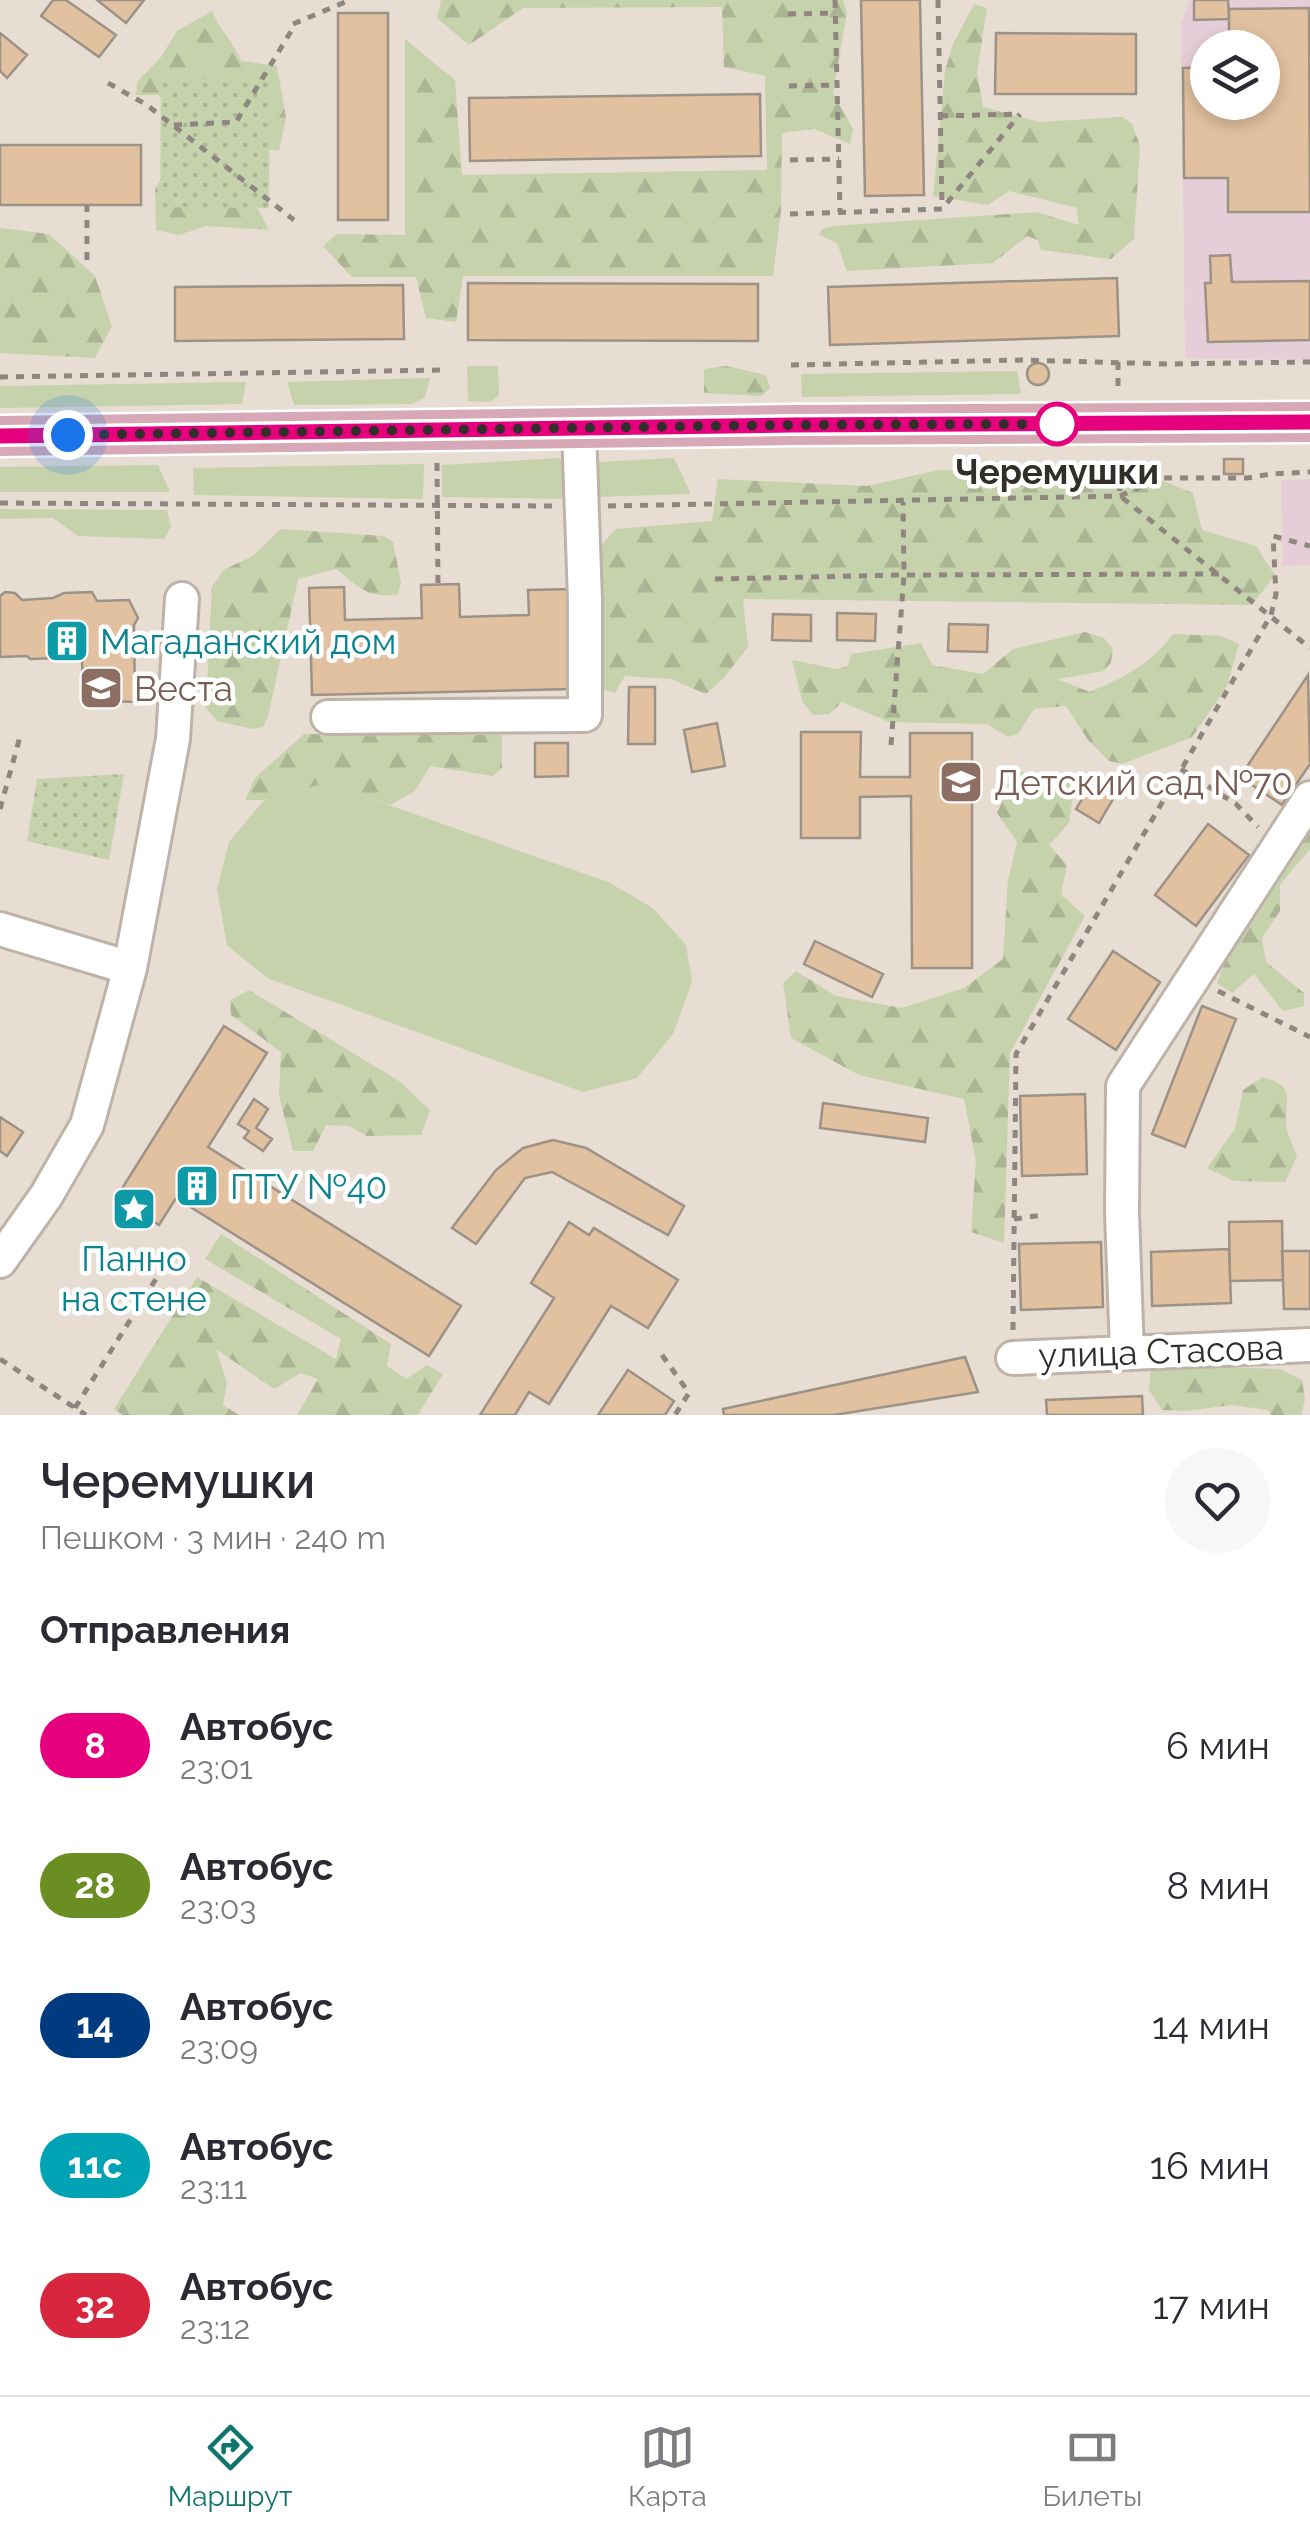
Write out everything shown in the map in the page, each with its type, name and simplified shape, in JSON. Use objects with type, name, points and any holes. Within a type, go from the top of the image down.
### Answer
[{"type":"main road","points":[[0,436],[1310,422]]},
{"type":"street","points":[[328,718],[585,715],[579,428]]},
{"type":"street","points":[[0,1261],[46,1196],[86,1125],[130,968],[173,739],[182,598]]},
{"type":"street","points":[[1127,1353],[1123,1086],[1310,798]]},
{"type":"street","points":[[0,928],[130,968]]},
{"type":"street","name":"улица Стасова","points":[[1012,1358],[1310,1345]]},
{"type":"path","points":[[173,124],[236,122],[293,26],[350,0]]},
{"type":"path","points":[[835,0],[840,212]]},
{"type":"path","points":[[938,0],[942,209]]},
{"type":"path","points":[[788,14],[836,13]]},
{"type":"path","points":[[108,83],[173,124],[294,220]]},
{"type":"path","points":[[789,86],[837,85]]},
{"type":"path","points":[[790,214],[942,209],[1020,114],[940,116]]},
{"type":"path","points":[[790,160],[838,159]]},
{"type":"path","points":[[87,205],[87,260]]},
{"type":"path","points":[[791,364],[1022,360],[1310,362]]},
{"type":"path","points":[[1118,362],[1118,397]]},
{"type":"path","points":[[0,378],[442,370]]},
{"type":"path","points":[[436,432],[438,585]]},
{"type":"path","points":[[1119,467],[1120,496],[1310,648]]},
{"type":"path","points":[[0,502],[583,506],[903,502],[1120,496],[1160,478],[1247,478],[1310,472]]},
{"type":"path","points":[[891,745],[904,575],[903,502]]},
{"type":"path","points":[[1012,1358],[1016,1054],[1271,615],[1276,594],[1273,536],[1310,546]]},
{"type":"path","points":[[716,579],[1219,574]]},
{"type":"path","points":[[0,809],[21,733]]},
{"type":"path","points":[[1181,769],[1236,804],[1268,838],[1263,871]]},
{"type":"path","points":[[1193,979],[1310,1037]]},
{"type":"path","points":[[1014,1220],[1042,1214]]},
{"type":"path","points":[[75,1408],[171,1254]]},
{"type":"path","points":[[662,1354],[689,1393],[674,1415]]},
{"type":"path","points":[[0,1359],[86,1415]]},
{"type":"shaded area","points":[[1190,0],[1310,0],[1310,360],[1185,358],[1181,23]]},
{"type":"shaded area","points":[[1310,479],[1310,565],[1283,566],[1281,480]]},
{"type":"green space","points":[[441,0],[843,0],[847,12],[833,93],[853,129],[850,144],[814,129],[782,133],[781,211],[773,276],[463,276],[456,322],[426,318],[416,277],[352,277],[323,246],[337,234],[405,235],[405,39],[455,80],[462,175],[767,170],[765,76],[724,67],[722,7],[523,8],[469,45],[437,18]]},
{"type":"green space","points":[[974,4],[987,8],[977,73],[983,107],[1039,122],[1123,117],[1132,124],[1140,146],[1134,239],[1111,259],[1041,250],[1038,240],[1027,236],[993,263],[847,271],[837,243],[819,235],[822,229],[1036,212],[1079,225],[1077,208],[1009,191],[988,205],[933,196],[945,71],[953,44]]},
{"type":"green space","points":[[212,11],[241,61],[277,66],[286,118],[279,151],[177,116],[158,95],[136,95],[137,82],[161,57],[177,31]]},
{"type":"green space","points":[[161,79],[270,80],[269,208],[160,207]]},
{"type":"green space","points":[[175,162],[258,209],[269,230],[206,226],[179,235],[156,230],[155,188]]},
{"type":"green space","points":[[0,228],[49,234],[95,276],[112,326],[95,358],[0,353]]},
{"type":"green space","points":[[467,366],[498,366],[499,395],[490,402],[468,401]]},
{"type":"green space","points":[[726,366],[766,375],[770,388],[762,396],[704,393],[704,369]]},
{"type":"green space","points":[[1017,371],[1021,394],[802,397],[801,374]]},
{"type":"green space","points":[[430,378],[425,397],[412,404],[294,405],[287,382]]},
{"type":"green space","points":[[246,382],[242,404],[0,408],[0,386]]},
{"type":"green space","points":[[558,458],[571,468],[573,499],[442,497],[442,465]]},
{"type":"green space","points":[[674,458],[691,494],[592,497],[591,474],[600,462]]},
{"type":"green space","points":[[424,464],[423,499],[194,495],[193,468]]},
{"type":"green space","points":[[158,465],[170,492],[0,492],[0,467]]},
{"type":"green space","points":[[939,470],[1153,477],[1193,493],[1202,530],[1256,546],[1275,575],[1252,605],[743,599],[748,647],[706,694],[671,679],[625,676],[615,693],[595,688],[595,552],[616,529],[712,521],[718,479],[867,486]]},
{"type":"green space","points":[[0,509],[167,510],[171,527],[164,539],[78,536],[53,518],[0,519]]},
{"type":"green space","points":[[281,529],[384,536],[393,542],[401,583],[398,594],[371,593],[336,569],[298,579],[263,727],[253,729],[217,721],[206,708],[212,586],[225,569],[253,556]]},
{"type":"green space","points":[[1085,632],[1104,638],[1113,649],[1111,662],[1104,671],[1057,679],[1090,692],[1136,669],[1173,634],[1221,636],[1239,644],[1227,686],[1192,737],[1122,764],[1109,761],[1088,740],[1066,706],[1034,709],[1018,734],[1008,737],[987,724],[889,722],[842,702],[829,714],[813,715],[802,701],[792,660],[837,669],[848,666],[851,654],[921,643],[932,665],[983,674],[1013,649]]},
{"type":"green space","points":[[304,734],[502,735],[502,768],[493,776],[430,766],[415,791],[390,805],[326,783],[264,800],[245,800],[255,778]]},
{"type":"green space","points":[[1014,771],[1075,781],[1069,823],[1049,845],[1067,865],[1061,894],[1085,916],[1010,1053],[1004,1243],[971,1232],[976,1161],[964,1099],[859,1075],[791,1038],[783,983],[796,971],[836,996],[902,1008],[964,988],[1003,959],[1008,880],[1017,842],[997,813]]},
{"type":"green space","points":[[124,774],[109,860],[27,841],[37,779]]},
{"type":"green space","points":[[326,783],[608,882],[653,908],[686,945],[692,982],[673,1034],[637,1078],[583,1092],[267,978],[227,945],[217,889],[229,842],[264,800]]},
{"type":"green space","points":[[1310,830],[1310,849],[1280,885],[1280,911],[1262,938],[1266,962],[1304,993],[1304,1006],[1283,1011],[1254,974],[1232,993],[1217,983],[1241,923]]},
{"type":"green space","points":[[249,990],[399,1081],[430,1110],[421,1135],[367,1136],[349,1126],[326,1125],[313,1151],[293,1151],[279,1095],[281,1052],[231,1015],[230,1000]]},
{"type":"green space","points":[[1263,1077],[1285,1089],[1287,1127],[1297,1156],[1285,1182],[1234,1181],[1207,1168],[1235,1129],[1243,1090]]},
{"type":"green space","points":[[221,1234],[391,1344],[387,1366],[406,1379],[427,1365],[443,1374],[418,1415],[297,1415],[318,1379],[301,1373],[274,1389],[216,1349],[227,1383],[223,1405],[239,1415],[123,1415],[114,1409],[197,1277],[336,1359],[341,1339],[205,1259]]},
{"type":"green space","points":[[1151,1364],[1280,1369],[1302,1380],[1305,1400],[1301,1415],[1271,1415],[1268,1410],[1232,1405],[1162,1410],[1149,1390]]},
{"type":"building","points":[[53,0],[66,0],[116,35],[99,57],[41,16]]},
{"type":"building","points":[[97,0],[144,0],[126,23]]},
{"type":"building","points":[[861,0],[920,0],[924,195],[865,196]]},
{"type":"building","points":[[1194,0],[1228,0],[1229,19],[1194,20]]},
{"type":"building","points":[[1309,8],[1310,212],[1228,212],[1228,178],[1184,178],[1183,68],[1190,68],[1190,120],[1280,120],[1280,30],[1229,30],[1229,9]]},
{"type":"building","points":[[338,13],[388,13],[388,220],[338,220]]},
{"type":"building","points":[[0,33],[27,55],[7,78],[0,71]]},
{"type":"building","points":[[996,33],[1136,34],[1136,94],[995,94]]},
{"type":"building","points":[[760,94],[761,156],[470,161],[469,98]]},
{"type":"building","points":[[0,145],[141,145],[141,205],[0,205]]},
{"type":"building","points":[[1230,255],[1232,282],[1310,281],[1310,340],[1208,342],[1205,283],[1211,283],[1210,256]]},
{"type":"building","points":[[1117,278],[1119,336],[830,345],[828,287]]},
{"type":"building","points":[[468,283],[758,284],[758,341],[468,340]]},
{"type":"building","points":[[403,285],[404,339],[175,341],[175,287]]},
{"type":"building","points":[[1038,363],[1046,366],[1046,382],[1038,385],[1030,382],[1027,374],[1030,366]]},
{"type":"building","points":[[1224,459],[1243,459],[1243,474],[1224,474]]},
{"type":"building","points":[[459,584],[460,617],[529,615],[528,590],[571,589],[573,689],[312,695],[309,588],[344,587],[345,620],[422,618],[421,585]]},
{"type":"building","name":"Магаданский дом","points":[[92,592],[97,601],[129,600],[138,618],[134,625],[135,702],[83,700],[82,657],[0,657],[0,596],[15,593],[22,600]]},
{"type":"building","points":[[837,613],[876,614],[875,641],[837,640]]},
{"type":"building","points":[[773,614],[811,615],[811,641],[772,640]]},
{"type":"building","points":[[949,624],[988,625],[987,652],[948,651]]},
{"type":"building","points":[[1308,675],[1310,764],[1282,805],[1240,777]]},
{"type":"building","points":[[629,687],[655,687],[655,744],[628,744]]},
{"type":"building","points":[[717,723],[725,766],[692,772],[684,730]]},
{"type":"building","points":[[801,732],[861,732],[860,777],[910,777],[910,733],[972,733],[972,968],[912,968],[911,796],[860,797],[860,838],[801,838]]},
{"type":"building","points":[[535,743],[568,743],[568,776],[535,777]]},
{"type":"building","points":[[1096,776],[1119,789],[1099,823],[1076,809]]},
{"type":"building","points":[[1208,824],[1249,855],[1196,926],[1155,895]]},
{"type":"building","points":[[815,941],[883,974],[872,997],[804,964]]},
{"type":"building","points":[[1113,951],[1160,982],[1116,1050],[1068,1019]]},
{"type":"building","points":[[1202,1006],[1236,1019],[1185,1147],[1152,1134]]},
{"type":"building","name":"ПТУ №40","points":[[224,1026],[267,1053],[208,1147],[461,1306],[429,1356],[176,1198],[159,1225],[116,1198]]},
{"type":"building","points":[[1085,1094],[1087,1174],[1022,1176],[1020,1096]]},
{"type":"building","points":[[254,1099],[268,1109],[256,1128],[272,1139],[263,1151],[244,1138],[249,1131],[238,1124]]},
{"type":"building","points":[[823,1103],[928,1118],[925,1142],[820,1128]]},
{"type":"building","points":[[0,1117],[23,1132],[7,1156],[0,1151]]},
{"type":"building","points":[[553,1140],[586,1148],[684,1206],[668,1235],[552,1172],[525,1178],[476,1244],[452,1228],[496,1170],[523,1148]]},
{"type":"building","points":[[1282,1221],[1283,1280],[1230,1281],[1229,1222]]},
{"type":"building","points":[[569,1222],[589,1235],[594,1228],[678,1280],[648,1328],[611,1306],[549,1404],[529,1392],[515,1415],[480,1415],[554,1298],[531,1283]]},
{"type":"building","points":[[1101,1242],[1103,1307],[1021,1310],[1019,1244]]},
{"type":"building","points":[[1229,1249],[1231,1303],[1152,1306],[1151,1252]]},
{"type":"building","points":[[1282,1251],[1310,1251],[1310,1309],[1284,1309]]},
{"type":"building","points":[[965,1357],[978,1392],[834,1415],[724,1415],[723,1409]]},
{"type":"building","points":[[628,1370],[674,1401],[665,1415],[598,1415]]},
{"type":"building","points":[[1142,1396],[1143,1415],[1047,1415],[1046,1400]]},
{"type":"bus line","name":"8","points":[[0,436],[1310,422]]},
{"type":"place","name":"Черемушки","points":[[1057,424]]},
{"type":"place","name":"Магаданский дом","points":[[67,641]]},
{"type":"place","name":"Веста","points":[[101,688]]},
{"type":"place","name":"Детский сад №70","points":[[961,782]]},
{"type":"place","name":"ПТУ №40","points":[[197,1186]]},
{"type":"place","name":"Панно на стене","points":[[134,1209]]},
{"type":"route","points":[[68,435],[1057,424]]}]
